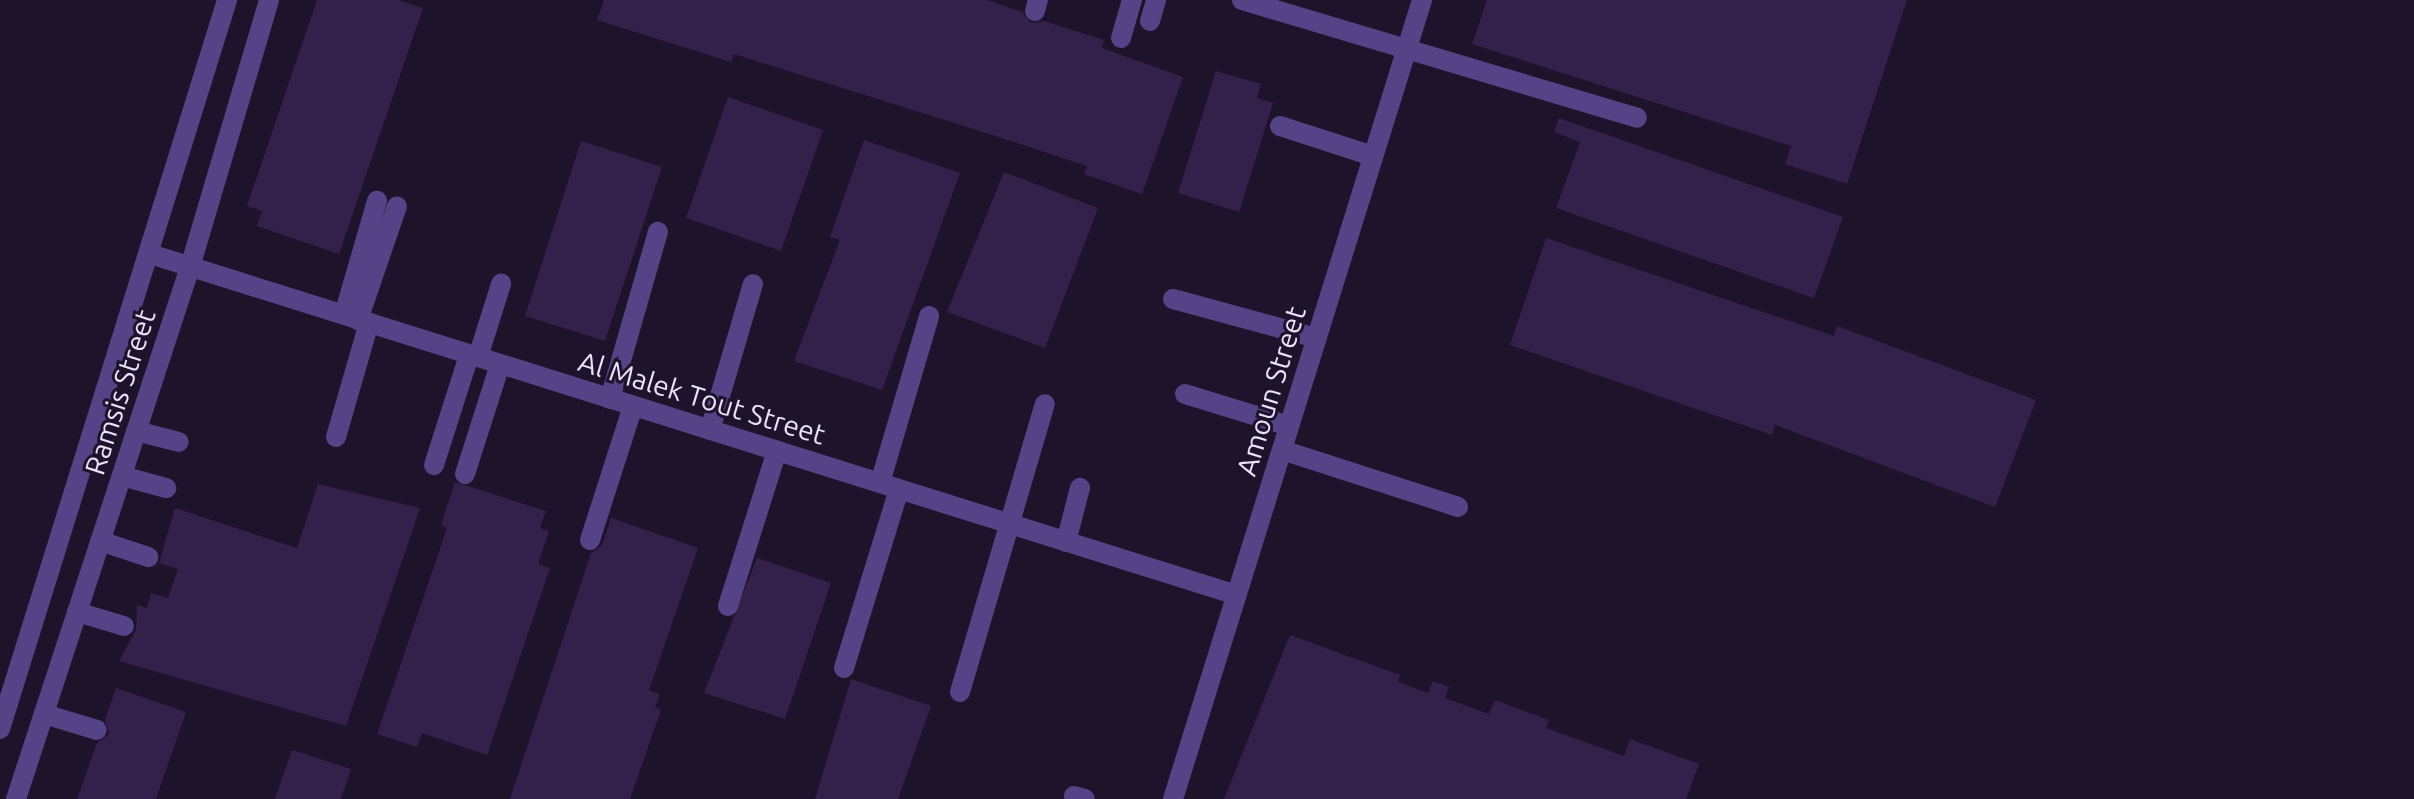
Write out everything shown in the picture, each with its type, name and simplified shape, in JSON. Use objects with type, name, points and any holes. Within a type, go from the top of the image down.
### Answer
[{"type":"street","name":"Ramsis Street","points":[[0,729],[227,0]]},
{"type":"street","name":"Ramsis Street","points":[[16,799],[190,267],[269,0]]},
{"type":"street","points":[[1121,38],[1132,0]]},
{"type":"street","points":[[1150,21],[1156,0]]},
{"type":"street","points":[[1242,0],[1637,118]]},
{"type":"street","name":"Amoun Street","points":[[1173,799],[1422,0]]},
{"type":"street","points":[[1280,126],[1373,156]]},
{"type":"street","points":[[336,437],[357,319],[387,203]]},
{"type":"street","points":[[610,399],[658,232]]},
{"type":"street","name":"Al Malek Tout Street","points":[[150,254],[1237,595]]},
{"type":"street","points":[[434,465],[501,284]]},
{"type":"street","points":[[710,430],[753,284]]},
{"type":"street","points":[[1173,299],[1317,338]]},
{"type":"street","points":[[844,668],[929,316]]},
{"type":"street","points":[[465,474],[500,364]]},
{"type":"street","points":[[1185,394],[1289,426]]},
{"type":"street","points":[[960,692],[1045,404]]},
{"type":"street","points":[[590,540],[633,406]]},
{"type":"street","points":[[136,431],[179,442]]},
{"type":"street","points":[[1282,450],[1458,507]]},
{"type":"street","points":[[728,606],[777,451]]},
{"type":"street","points":[[122,476],[166,488]]},
{"type":"street","points":[[1066,542],[1080,488]]},
{"type":"street","points":[[100,541],[148,557]]},
{"type":"street","points":[[77,612],[124,626]]},
{"type":"street","points":[[44,714],[97,730]]},
{"type":"building","points":[[317,0],[398,0],[423,8],[339,254],[257,226],[262,211],[247,206]]},
{"type":"building","points":[[604,0],[987,0],[1022,12],[1031,23],[1044,21],[1104,40],[1102,48],[1183,77],[1142,194],[1084,174],[1087,166],[983,132],[734,54],[731,62],[597,20]]},
{"type":"building","points":[[1487,0],[1907,0],[1847,184],[1785,164],[1791,146],[1472,44]]},
{"type":"building","points":[[1216,71],[1261,84],[1257,98],[1273,103],[1239,212],[1178,193]]},
{"type":"building","points":[[728,97],[823,130],[781,251],[686,218]]},
{"type":"building","points":[[1559,118],[1843,217],[1814,298],[1556,208],[1580,142],[1554,132]]},
{"type":"building","points":[[864,140],[960,173],[882,390],[794,361],[840,240],[830,237]]},
{"type":"building","points":[[581,141],[662,167],[605,341],[525,316]]},
{"type":"building","points":[[1004,172],[1098,208],[1045,348],[947,312]]},
{"type":"building","points":[[1546,238],[1834,336],[1837,326],[2036,400],[1995,507],[1775,425],[1772,435],[1510,345]]},
{"type":"building","points":[[455,482],[546,511],[540,528],[549,531],[538,564],[550,568],[487,755],[422,733],[417,747],[377,734],[447,528],[441,525]]},
{"type":"building","points":[[318,484],[420,508],[346,726],[119,661],[136,630],[137,605],[147,608],[151,593],[168,598],[178,569],[159,563],[175,508],[297,548]]},
{"type":"building","points":[[611,518],[698,548],[649,690],[660,694],[655,707],[661,710],[630,799],[510,799],[591,553],[602,545]]},
{"type":"building","points":[[757,558],[831,583],[785,719],[704,693]]},
{"type":"building","points":[[1290,635],[1400,675],[1398,682],[1428,693],[1433,681],[1449,687],[1445,698],[1489,714],[1495,700],[1549,720],[1546,728],[1624,756],[1630,739],[1699,764],[1686,799],[1224,799]]},
{"type":"building","points":[[851,679],[931,706],[898,799],[815,799]]},
{"type":"building","points":[[116,688],[186,712],[156,799],[77,799],[97,743],[109,734],[105,720]]},
{"type":"building","points":[[292,750],[351,769],[341,799],[275,799]]}]
